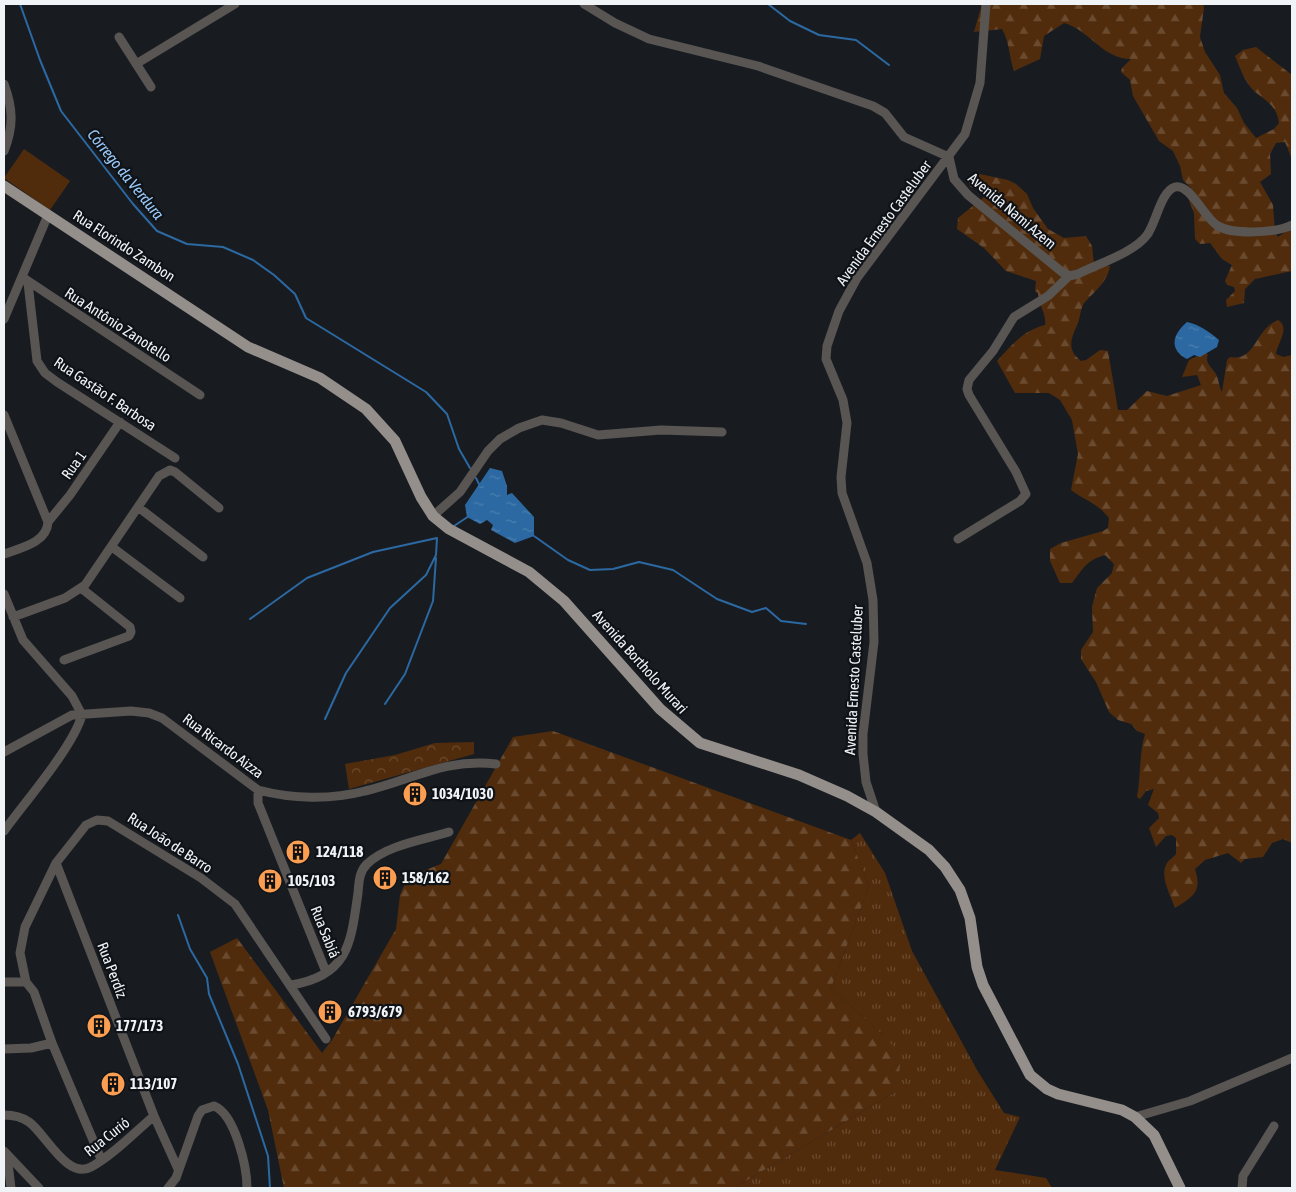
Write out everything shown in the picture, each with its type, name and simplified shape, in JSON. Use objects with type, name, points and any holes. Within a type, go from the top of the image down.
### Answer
[{"type":"main road","name":"Rua Florindo Zambon","points":[[4,186],[226,333]]},
{"type":"main road","name":"Avenida Bortholo Murari","points":[[226,333],[263,355],[320,378],[366,408],[395,441],[421,497],[433,516],[449,529],[529,572],[564,601],[660,709],[700,743],[799,775],[876,812],[929,850],[956,882],[967,908],[977,967],[983,985],[1026,1068],[1035,1081],[1058,1094],[1122,1110],[1135,1117]]},
{"type":"main road","points":[[1135,1117],[1154,1136],[1180,1188]]},
{"type":"street","points":[[136,64],[235,4]]},
{"type":"street","points":[[584,4],[615,23],[649,39],[758,66],[873,106],[885,113],[904,137],[949,158]]},
{"type":"street","name":"Avenida Ernesto Casteluber","points":[[876,812],[866,782],[863,754],[863,734],[874,642],[873,600],[867,563],[842,493],[847,418],[843,400],[826,359],[827,346],[839,311],[857,278],[884,244],[918,194],[949,158],[965,134],[980,83],[986,4]]},
{"type":"street","points":[[119,37],[151,87]]},
{"type":"street","points":[[4,151],[11,130],[5,91]]},
{"type":"street","name":"Avenida Nami Azem","points":[[949,158],[954,179],[968,195],[1069,276]]},
{"type":"street","points":[[958,539],[1020,501],[1026,494],[1016,472],[967,389],[969,380],[993,351],[1014,317],[1048,296],[1069,276],[1078,274],[1137,245],[1148,234],[1166,193],[1174,187],[1181,186],[1188,189],[1202,212],[1219,227],[1236,231],[1271,231],[1292,225]]},
{"type":"street","points":[[4,319],[25,280],[48,215]]},
{"type":"street","name":"Rua Antônio Zanotello","points":[[25,280],[200,395]]},
{"type":"street","name":"Rua Gastão F. Barbosa","points":[[25,280],[32,313],[35,352],[40,367],[57,382],[175,458]]},
{"type":"street","points":[[32,313],[41,291]]},
{"type":"street","points":[[4,414],[48,522]]},
{"type":"street","points":[[433,516],[460,492],[488,451],[500,439],[519,428],[542,420],[561,423],[598,435],[661,430],[722,432]]},
{"type":"street","name":"Rua 1","points":[[4,554],[40,538],[48,528],[48,522],[70,495],[120,422]]},
{"type":"street","points":[[13,617],[65,598],[81,588],[112,547],[159,476],[170,470],[219,508]]},
{"type":"street","points":[[138,507],[203,556]]},
{"type":"street","points":[[112,547],[180,598]]},
{"type":"street","points":[[64,660],[129,636],[131,632],[130,627],[81,588]]},
{"type":"street","points":[[4,594],[27,646],[72,696],[81,711],[80,724],[67,744],[4,829]]},
{"type":"street","name":"Rua Ricardo Aizza","points":[[4,752],[66,717],[81,711],[131,711],[156,715],[167,721],[258,790],[290,796],[333,796],[365,792],[458,763],[496,764]]},
{"type":"street","name":"Rua Sabiá","points":[[258,790],[258,803],[326,972]]},
{"type":"street","name":"Rua João de Barro","points":[[101,1160],[52,1043],[34,992],[26,982],[20,953],[21,940],[56,863],[86,824],[97,820],[108,821],[200,878],[235,904],[326,1038]]},
{"type":"street","points":[[291,985],[305,982],[326,972],[338,962],[348,947],[353,929],[360,878],[366,864],[386,852],[449,832]]},
{"type":"street","name":"Rua Perdiz","points":[[56,863],[154,1116],[178,1170]]},
{"type":"street","points":[[4,982],[26,982]]},
{"type":"street","points":[[4,1049],[31,1048],[52,1043]]},
{"type":"street","points":[[1135,1117],[1190,1101],[1292,1058]]},
{"type":"street","points":[[168,1188],[176,1178],[198,1116],[202,1110],[214,1106],[224,1114],[233,1131],[245,1163],[247,1188]]},
{"type":"street","name":"Rua Curió","points":[[4,1115],[14,1116],[32,1124],[55,1152],[76,1169],[83,1170],[101,1160],[154,1116]]},
{"type":"street","points":[[1242,1188],[1243,1176],[1274,1126]]},
{"type":"street","points":[[5,1153],[11,1188]]},
{"type":"street","points":[[5,1153],[39,1188]]},
{"type":"green space","points":[[982,4],[1203,4],[1200,37],[1205,52],[1220,75],[1224,93],[1237,108],[1244,123],[1256,138],[1274,129],[1279,123],[1278,117],[1271,105],[1248,84],[1235,56],[1243,50],[1256,47],[1292,75],[1292,159],[1285,142],[1276,143],[1270,154],[1271,174],[1260,182],[1273,205],[1275,232],[1278,237],[1292,227],[1292,271],[1255,279],[1245,289],[1244,303],[1227,307],[1226,300],[1235,291],[1234,287],[1227,285],[1225,281],[1232,265],[1222,259],[1210,243],[1200,244],[1195,239],[1194,213],[1188,198],[1191,188],[1183,180],[1180,166],[1173,151],[1159,141],[1133,96],[1130,80],[1121,72],[1122,68],[1131,59],[1121,58],[1112,54],[1081,32],[1064,23],[1044,36],[1040,59],[1014,71],[1007,40],[1002,29],[974,32]]},
{"type":"green space","points":[[24,149],[70,181],[50,210],[4,178]]},
{"type":"green space","points":[[975,173],[1008,180],[1016,184],[1027,194],[1033,208],[1048,229],[1064,238],[1086,236],[1092,246],[1094,264],[1110,266],[1104,281],[1083,306],[1072,338],[1071,347],[1081,361],[1086,360],[1100,350],[1108,351],[1118,410],[1127,410],[1147,391],[1167,396],[1201,385],[1197,375],[1182,377],[1189,360],[1204,353],[1208,354],[1207,361],[1217,376],[1222,392],[1227,360],[1230,357],[1245,355],[1264,331],[1278,320],[1282,323],[1283,331],[1276,354],[1283,357],[1292,355],[1292,843],[1283,839],[1272,843],[1263,857],[1245,859],[1241,863],[1228,853],[1205,860],[1195,869],[1198,883],[1195,893],[1175,908],[1167,887],[1164,870],[1176,854],[1176,838],[1172,835],[1166,836],[1156,847],[1149,828],[1159,818],[1158,813],[1148,805],[1154,789],[1146,791],[1140,799],[1137,797],[1145,734],[1137,731],[1131,724],[1118,720],[1109,712],[1096,682],[1081,659],[1081,650],[1093,632],[1092,607],[1097,588],[1112,573],[1114,564],[1105,555],[1098,557],[1086,566],[1072,583],[1060,583],[1050,561],[1050,549],[1061,543],[1103,531],[1108,528],[1109,518],[1095,505],[1071,490],[1078,454],[1072,420],[1060,400],[1049,393],[1015,393],[997,361],[1018,339],[1030,331],[1045,325],[1045,321],[1038,293],[1035,291],[1036,281],[1006,271],[984,248],[957,229],[958,218],[984,197],[982,191],[970,187],[969,182]]},
{"type":"green space","points":[[553,731],[851,840],[869,886],[831,988],[883,1035],[901,1055],[897,1091],[734,1188],[284,1188],[268,1110],[210,952],[237,938],[322,1053],[332,1040],[396,929],[400,895],[408,877],[441,864],[513,737]]},
{"type":"green space","points":[[474,742],[474,754],[349,789],[345,764],[395,755],[435,743]]},
{"type":"green space","points":[[860,833],[885,873],[912,951],[977,1070],[1004,1113],[1020,1117],[995,1170],[1046,1178],[1052,1188],[734,1188],[897,1091],[883,1035],[831,988],[869,886],[851,840]]},
{"type":"water","points":[[1187,322],[1204,329],[1219,340],[1217,347],[1200,357],[1194,355],[1187,359],[1181,355],[1177,351],[1175,341],[1178,331]]},
{"type":"water","points":[[490,468],[502,471],[507,486],[507,495],[512,493],[534,517],[534,536],[515,543],[491,530],[493,525],[487,520],[480,524],[467,517],[465,505]]},
{"type":"waterway","name":"Córrego da Verdura","points":[[20,4],[61,111],[133,204],[157,231],[187,244],[223,247],[253,260],[274,275],[295,294],[306,318],[426,392],[447,414],[459,449],[470,468]]},
{"type":"waterway","points":[[768,4],[790,21],[819,35],[856,40],[889,65]]},
{"type":"waterway","name":"Córrego da Verdura","points":[[476,478],[480,486]]},
{"type":"waterway","points":[[454,526],[469,516]]},
{"type":"waterway","points":[[534,536],[568,560],[590,570],[613,569],[639,562],[673,570],[717,599],[752,612],[766,608],[781,621],[806,624]]},
{"type":"waterway","points":[[250,619],[307,578],[373,552],[437,538],[436,555],[426,575],[390,608],[346,673],[325,719]]},
{"type":"waterway","points":[[385,704],[405,674],[433,601],[436,558]]},
{"type":"waterway","points":[[178,915],[190,949],[207,978],[209,994],[238,1064],[268,1156],[270,1188]]},
{"type":"place","name":"1034/1030","points":[[415,794]]},
{"type":"place","name":"124/118","points":[[298,852]]},
{"type":"place","name":"158/162","points":[[385,878]]},
{"type":"place","name":"105/103","points":[[270,881]]},
{"type":"place","name":"6793/679","points":[[330,1012]]},
{"type":"place","name":"177/173","points":[[99,1026]]},
{"type":"place","name":"113/107","points":[[113,1084]]}]
